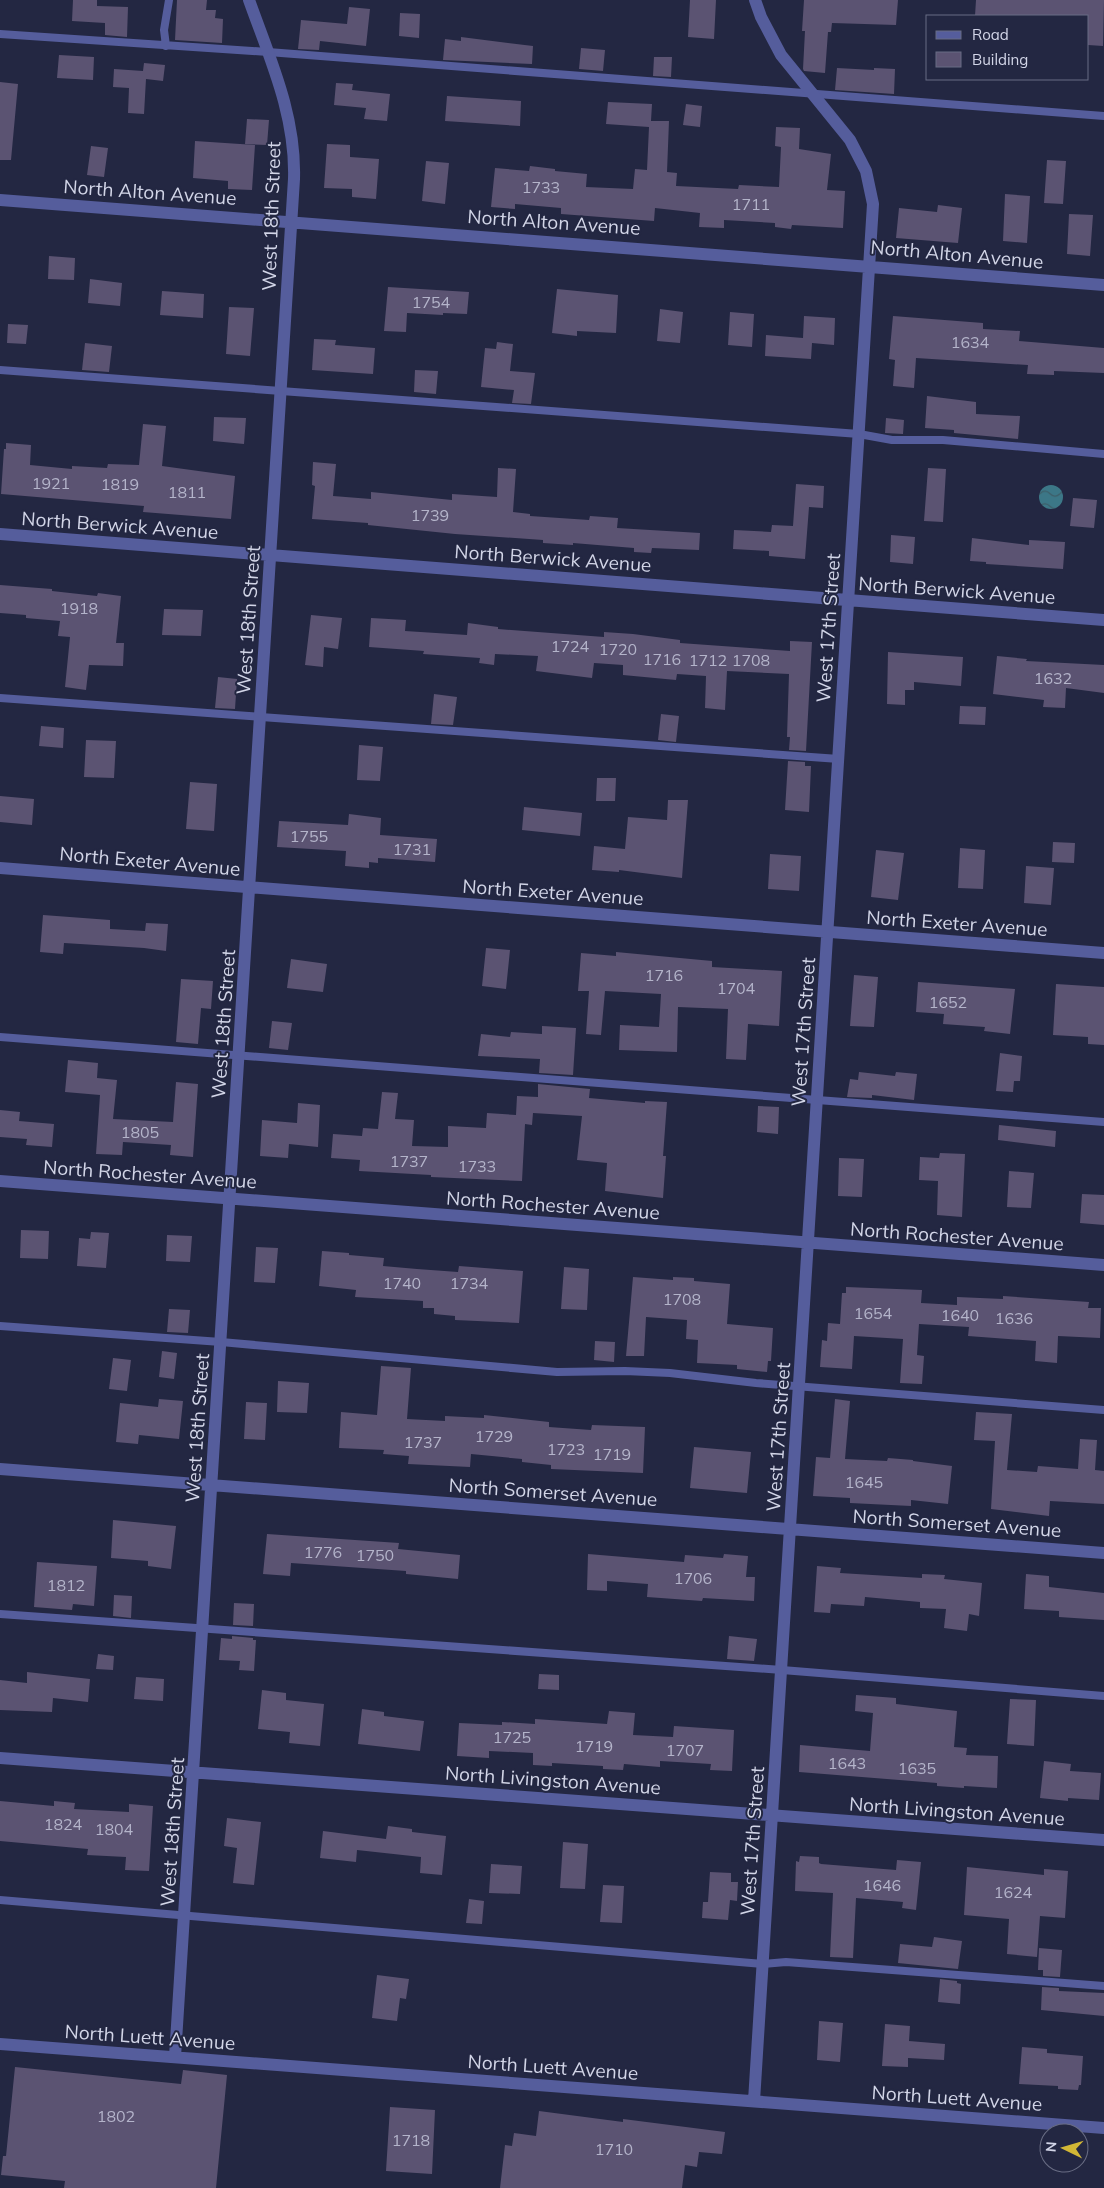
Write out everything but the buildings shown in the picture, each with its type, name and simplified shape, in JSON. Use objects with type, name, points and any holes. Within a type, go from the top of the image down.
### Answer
[{"type":"street","name":"West 18th Street","points":[[175,2058],[292,221],[294,161],[292,132],[285,101],[249,0]]},
{"type":"street","name":"West 17th Street","points":[[754,2102],[873,204],[866,171],[850,140],[780,55],[761,17],[756,0]]},
{"type":"street","name":"North Alton Avenue","points":[[0,200],[870,265],[1104,285]]},
{"type":"street","name":"North Berwick Avenue","points":[[0,534],[1104,620]]},
{"type":"street","name":"North Exeter Avenue","points":[[0,868],[1104,954]]},
{"type":"street","name":"North Rochester Avenue","points":[[0,1181],[1104,1266]]},
{"type":"street","name":"North Somerset Avenue","points":[[0,1469],[1104,1554]]},
{"type":"street","name":"North Livingston Avenue","points":[[0,1758],[1104,1840]]},
{"type":"street","name":"North Luett Avenue","points":[[0,2044],[1104,2128]]},
{"type":"lane","points":[[166,46],[164,30],[169,0]]},
{"type":"lane","points":[[0,34],[268,52],[1104,116]]},
{"type":"lane","points":[[0,370],[859,434],[892,440],[943,440],[1104,454]]},
{"type":"lane","points":[[0,698],[839,759]]},
{"type":"lane","points":[[0,1037],[1104,1122]]},
{"type":"lane","points":[[0,1326],[221,1342],[557,1372],[634,1371],[1104,1410]]},
{"type":"lane","points":[[0,1614],[187,1629],[203,1628],[782,1670],[1104,1696]]},
{"type":"lane","points":[[0,1900],[763,1964],[786,1962],[1104,1986]]},
{"type":"water","points":[[1051,485],[1056,486],[1062,492],[1062,502],[1056,508],[1051,509],[1046,508],[1040,502],[1039,497],[1040,492],[1046,486]]}]
